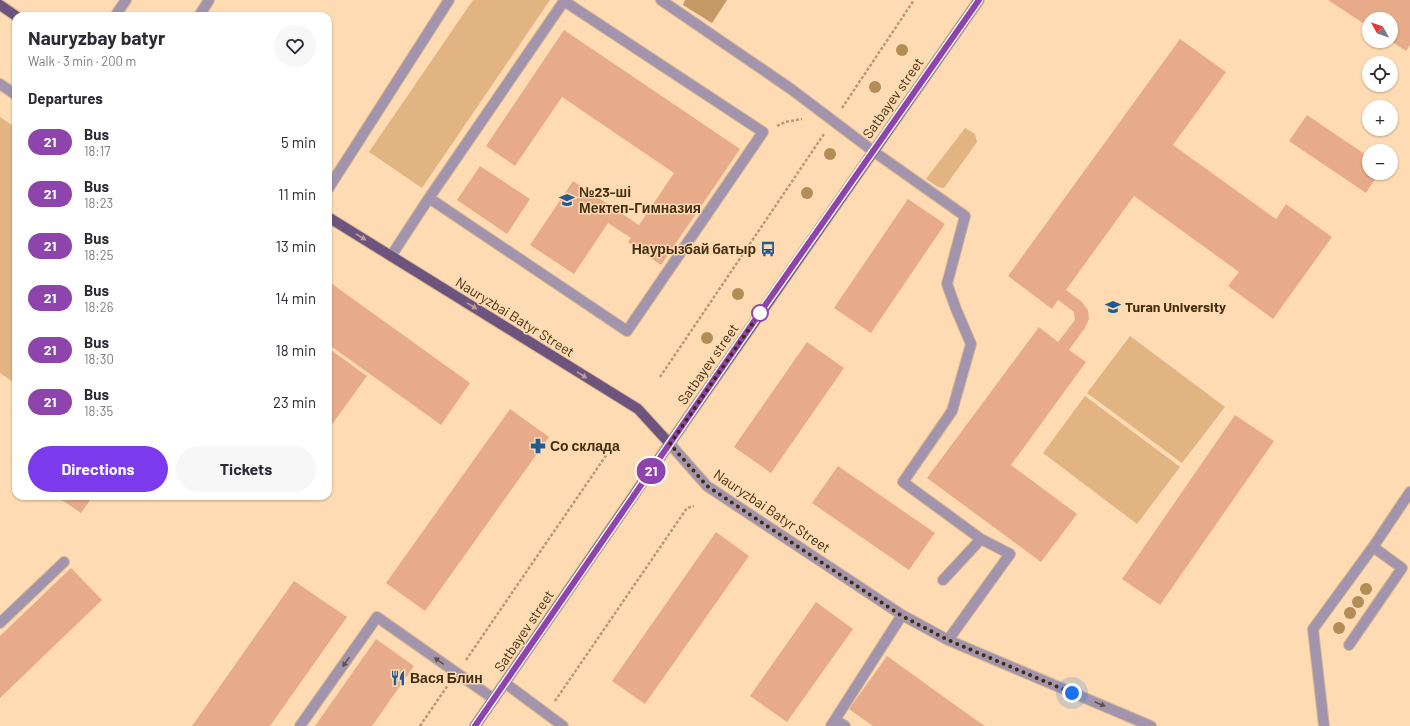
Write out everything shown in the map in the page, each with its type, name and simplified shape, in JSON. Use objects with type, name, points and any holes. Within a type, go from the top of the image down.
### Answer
[{"type":"main road","name":"Satbayev street","points":[[475,726],[979,0]]},
{"type":"main road","points":[[0,6],[12,14]]},
{"type":"main road","name":"Nauryzbai Batyr Street","points":[[332,219],[638,409],[670,444]]},
{"type":"street","points":[[118,12],[126,0]]},
{"type":"street","points":[[202,12],[209,0]]},
{"type":"street","points":[[332,183],[449,0]]},
{"type":"street","points":[[661,0],[791,89],[873,151],[966,216],[947,284],[971,344],[952,411],[903,482],[981,539],[1010,554],[948,640]]},
{"type":"street","points":[[391,256],[429,198],[564,1],[763,132],[627,331],[429,198]]},
{"type":"street","points":[[0,84],[12,92]]},
{"type":"street","name":"Nauryzbai Batyr Street","points":[[670,444],[707,486],[902,616],[948,640],[1151,726]]},
{"type":"street","points":[[1324,726],[1313,629],[1373,547],[1410,492]]},
{"type":"street","points":[[943,580],[981,539]]},
{"type":"street","points":[[1349,645],[1402,568],[1373,547]]},
{"type":"street","points":[[0,623],[64,562]]},
{"type":"street","points":[[845,726],[834,723],[902,616]]},
{"type":"street","points":[[300,726],[377,617],[494,699]]},
{"type":"street","points":[[505,683],[564,726]]},
{"type":"path","points":[[660,377],[914,0]]},
{"type":"path","points":[[420,726],[607,454]]},
{"type":"path","points":[[546,714],[687,508],[694,506]]},
{"type":"shaded area","points":[[473,0],[550,0],[422,188],[369,152]]},
{"type":"shaded area","points":[[685,0],[727,0],[712,23],[683,5]]},
{"type":"shaded area","points":[[0,117],[12,125],[12,381],[0,373]]},
{"type":"shaded area","points":[[965,128],[975,134],[977,142],[944,188],[938,187],[926,179]]},
{"type":"shaded area","points":[[1130,336],[1225,407],[1182,463],[1087,393]]},
{"type":"shaded area","points":[[1085,396],[1180,467],[1137,524],[1043,453]]},
{"type":"building","points":[[1328,0],[1410,0],[1410,45],[1406,51],[1398,46],[1398,12],[1362,12],[1362,22]]},
{"type":"building","points":[[564,30],[740,149],[661,265],[628,242],[631,238],[608,223],[574,274],[530,245],[573,181],[639,225],[674,173],[562,97],[515,166],[486,146]]},
{"type":"building","name":"Turan University","points":[[1180,39],[1226,72],[1173,145],[1276,219],[1286,204],[1332,237],[1273,319],[1228,286],[1239,272],[1134,196],[1066,290],[1082,302],[1088,310],[1089,319],[1085,328],[1069,350],[1086,362],[1011,465],[1077,514],[1041,562],[927,478],[1039,327],[1058,342],[1075,320],[1074,312],[1058,300],[1052,309],[1008,276]]},
{"type":"building","points":[[1307,115],[1362,152],[1362,180],[1374,180],[1366,193],[1289,141]]},
{"type":"building","points":[[480,166],[530,199],[507,234],[457,200]]},
{"type":"building","points":[[908,199],[945,224],[871,333],[834,308]]},
{"type":"building","points":[[332,284],[470,383],[441,425],[332,347]]},
{"type":"building","points":[[807,342],[844,368],[771,473],[734,447]]},
{"type":"building","points":[[332,351],[367,376],[332,424]]},
{"type":"building","points":[[510,409],[549,437],[425,611],[386,583]]},
{"type":"building","points":[[1235,415],[1274,441],[1160,605],[1122,579]]},
{"type":"building","points":[[838,466],[935,533],[909,570],[812,503]]},
{"type":"building","points":[[62,500],[90,500],[81,513]]},
{"type":"building","points":[[716,532],[749,556],[645,704],[612,681]]},
{"type":"building","points":[[71,568],[102,600],[0,698],[0,636]]},
{"type":"building","points":[[294,581],[347,617],[270,726],[192,726]]},
{"type":"building","points":[[816,602],[853,629],[787,722],[750,696]]},
{"type":"building","points":[[376,639],[414,666],[372,726],[315,726]]},
{"type":"building","points":[[887,656],[985,726],[873,726],[849,709]]},
{"type":"bus line","name":"21","points":[[475,726],[766,304],[979,0]]},
{"type":"place","name":"№23-ші Мектеп-Гимназия","points":[[567,200]]},
{"type":"place","name":"Наурызбай батыр","points":[[768,249]]},
{"type":"place","name":"Turan University","points":[[1113,307]]},
{"type":"place","name":"Со склада","points":[[538,446]]},
{"type":"place","name":"Вася Блин","points":[[398,678]]},
{"type":"route","points":[[760,313],[670,444],[707,486],[902,616],[948,640],[1072,693]]}]
